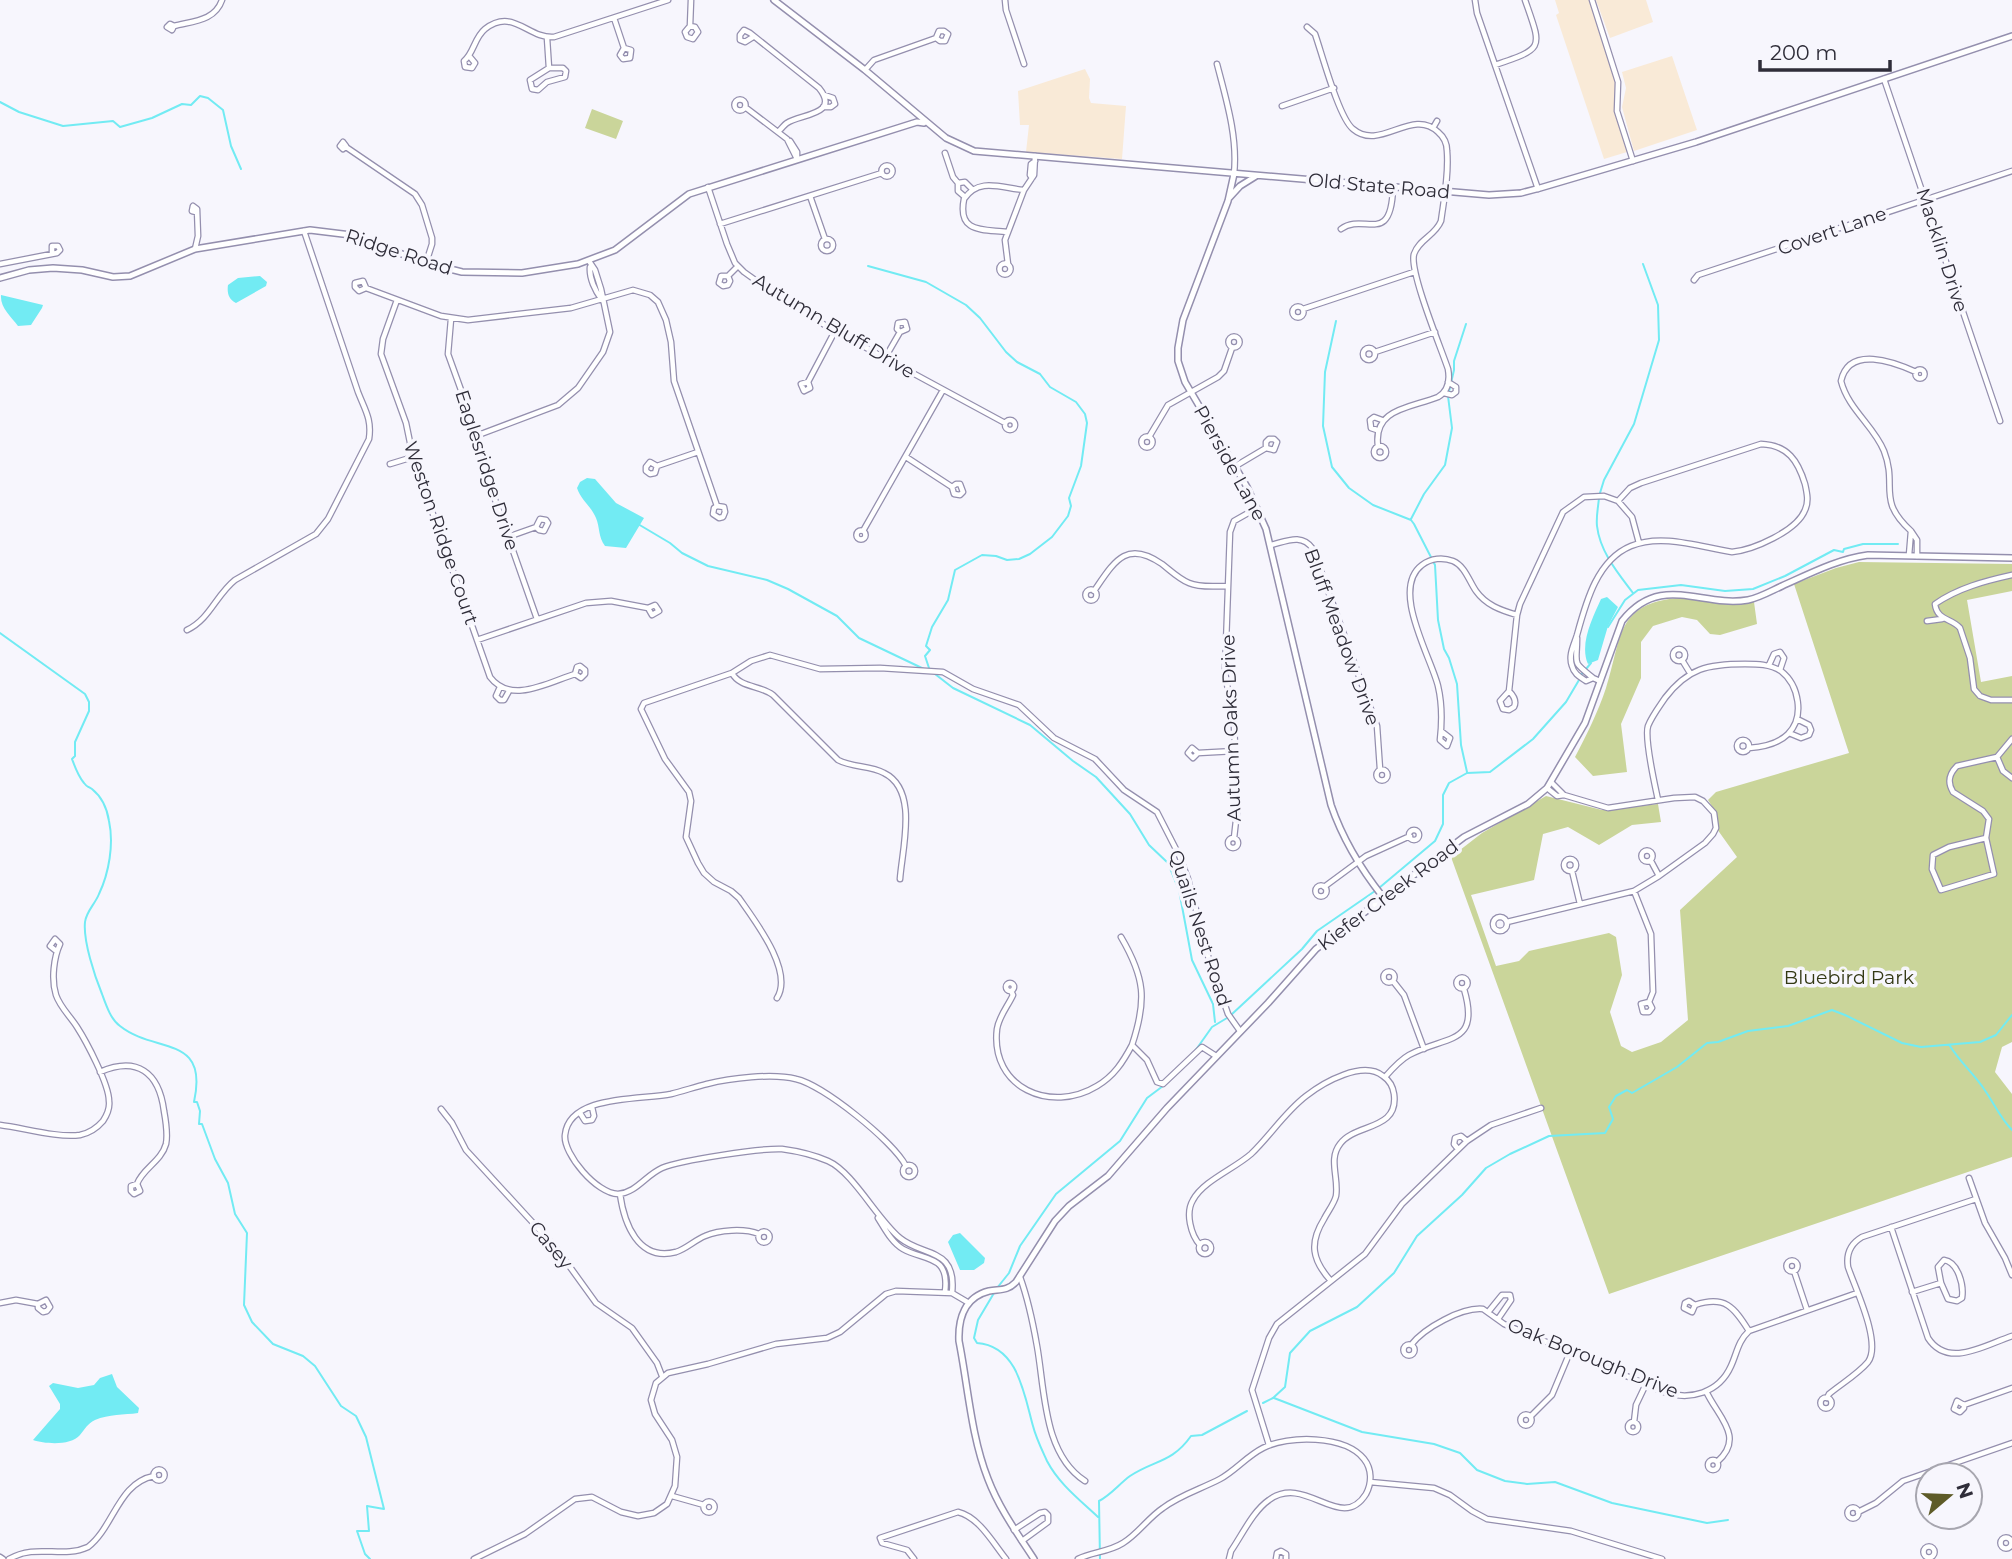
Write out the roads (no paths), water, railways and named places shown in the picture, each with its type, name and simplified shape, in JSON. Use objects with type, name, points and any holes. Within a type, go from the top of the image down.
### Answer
[{"type":"street","points":[[174,26],[213,15],[222,0]]},
{"type":"street","points":[[470,57],[482,32],[498,22],[519,23],[537,35],[560,36],[668,0]]},
{"type":"street","points":[[690,26],[691,0]]},
{"type":"street","name":"Old State Road","points":[[774,0],[865,70],[946,138],[965,148],[1035,159],[1489,195],[1538,189],[1696,142],[2012,36]]},
{"type":"street","points":[[1005,0],[1024,64]]},
{"type":"street","points":[[1475,0],[1477,13],[1538,189]]},
{"type":"street","points":[[1495,65],[1527,54],[1535,48],[1537,36],[1525,0]]},
{"type":"street","points":[[1592,0],[1618,82],[1617,111],[1633,161]]},
{"type":"street","points":[[614,18],[624,48]]},
{"type":"street","points":[[1307,27],[1315,34],[1346,121],[1353,130],[1363,135],[1381,135],[1414,124],[1433,128],[1441,135],[1447,147],[1445,192],[1439,226],[1417,247],[1413,258],[1415,272],[1448,369],[1448,382],[1444,393],[1434,399],[1390,414],[1382,420],[1377,430],[1378,446]]},
{"type":"street","points":[[547,37],[549,68]]},
{"type":"street","points":[[753,37],[819,88],[824,95],[833,98],[835,104],[830,108],[823,107]]},
{"type":"street","points":[[865,70],[874,60],[936,38]]},
{"type":"street","name":"Pierside Lane","points":[[1217,64],[1228,107],[1234,174],[1227,201],[1179,335],[1178,361],[1190,393],[1258,508],[1271,545],[1331,805],[1340,831],[1357,862],[1383,897]]},
{"type":"street","points":[[549,68],[563,68],[566,71],[565,77],[550,80],[538,90],[532,89],[530,80],[549,68]]},
{"type":"street","name":"Macklin Drive","points":[[1884,79],[2000,421]]},
{"type":"street","points":[[1282,106],[1334,88]]},
{"type":"street","points":[[779,131],[788,122],[818,113],[823,107],[824,95]]},
{"type":"street","points":[[745,107],[779,131],[787,139],[797,159]]},
{"type":"street","points":[[900,127],[910,118],[910,109]]},
{"type":"street","points":[[1433,128],[1437,121]]},
{"type":"street","name":"Ridge Road","points":[[0,278],[29,270],[53,268],[82,270],[113,277],[130,276],[195,249],[303,230],[333,231],[351,235],[455,271],[485,274],[590,264],[615,250],[681,199],[708,187],[917,122],[928,124]]},
{"type":"street","points":[[346,147],[410,190],[419,199],[432,238],[426,263]]},
{"type":"street","points":[[945,153],[953,177],[958,183],[958,191],[965,197]]},
{"type":"street","points":[[1008,264],[1004,245],[1007,232],[1024,190],[1034,175],[1035,159]]},
{"type":"street","name":"Covert Lane","points":[[1694,281],[1698,275],[2012,171]]},
{"type":"street","points":[[720,224],[883,173]]},
{"type":"street","points":[[1227,201],[1240,186],[1256,176]]},
{"type":"street","points":[[958,183],[964,182],[972,189]]},
{"type":"street","points":[[1007,232],[983,232],[974,229],[964,213],[965,197],[972,189],[986,185],[1024,190]]},
{"type":"street","name":"Autumn Bluff Drive","points":[[708,187],[727,244],[738,267],[789,304],[835,331],[1006,423]]},
{"type":"street","points":[[1340,229],[1349,224],[1370,225],[1381,222],[1391,208],[1393,188]]},
{"type":"street","points":[[810,196],[825,239]]},
{"type":"street","points":[[195,249],[198,229],[196,212]]},
{"type":"street","points":[[187,630],[205,618],[235,580],[316,534],[328,519],[369,439],[369,412],[358,393],[303,230]]},
{"type":"street","points":[[0,264],[52,254]]},
{"type":"street","points":[[473,437],[551,409],[572,394],[603,352],[609,338],[609,325],[601,289],[595,270],[590,264]]},
{"type":"street","points":[[728,276],[738,267]]},
{"type":"street","points":[[1303,309],[1415,272]]},
{"type":"street","points":[[366,288],[451,319],[472,320],[571,308],[633,290],[645,292],[658,302],[670,334],[674,382],[716,506]]},
{"type":"street","name":"Weston Ridge Court","points":[[397,300],[383,339],[382,354],[406,423],[413,457],[477,640],[491,677],[500,687]]},
{"type":"street","name":"Eaglesridge Drive","points":[[451,319],[448,354],[473,437],[537,619]]},
{"type":"street","points":[[808,382],[835,331]]},
{"type":"street","points":[[885,358],[900,332]]},
{"type":"street","points":[[1375,352],[1435,332]]},
{"type":"street","points":[[1149,437],[1164,410],[1224,371],[1232,348]]},
{"type":"street","points":[[1916,372],[1875,358],[1846,369],[1841,381],[1856,411],[1882,447],[1886,459],[1890,505],[1917,540],[1917,556]]},
{"type":"street","points":[[1444,393],[1452,395],[1457,390],[1455,385],[1448,382]]},
{"type":"street","points":[[863,531],[943,390]]},
{"type":"street","points":[[1377,430],[1371,428],[1370,420],[1374,417],[1382,420]]},
{"type":"street","points":[[1600,681],[1593,678],[1586,681],[1577,675],[1571,665],[1571,655],[1583,611],[1599,576],[1619,553],[1639,543],[1660,540],[1732,552],[1745,550],[1786,532],[1797,523],[1803,514],[1807,492],[1797,462],[1785,450],[1761,444],[1641,483],[1630,488],[1618,501]]},
{"type":"street","points":[[1234,467],[1266,447]]},
{"type":"street","points":[[657,466],[698,452]]},
{"type":"street","points":[[390,464],[413,457]]},
{"type":"street","points":[[905,457],[952,487]]},
{"type":"street","points":[[1509,691],[1517,615],[1563,512],[1584,497],[1604,496],[1618,501],[1632,517],[1639,543]]},
{"type":"street","name":"Autumn Oaks Drive","points":[[1234,838],[1238,803],[1234,726],[1225,672],[1231,525],[1239,517],[1258,508]]},
{"type":"street","points":[[508,537],[536,527]]},
{"type":"street","points":[[1909,555],[1911,531]]},
{"type":"street","name":"Bluff Meadow Drive","points":[[1271,545],[1302,539],[1313,549],[1377,726],[1380,769]]},
{"type":"street","points":[[1094,591],[1115,561],[1127,554],[1136,553],[1151,557],[1190,584],[1227,586]]},
{"type":"street","name":"Kiefer Creek Road","points":[[1020,1277],[1055,1221],[1069,1206],[1108,1176],[1316,949],[1464,838],[1528,804],[1549,785],[1585,723],[1622,621],[1634,608],[1653,599],[1686,594],[1732,601],[1751,600],[1853,557],[1909,555],[2012,558]]},
{"type":"street","points":[[1441,731],[1439,690],[1419,635],[1410,592],[1414,573],[1428,561],[1454,561],[1463,569],[1477,593],[1491,606],[1517,615]]},
{"type":"street","points":[[1943,619],[1936,611],[1935,604],[1939,601],[1985,581],[2012,575]]},
{"type":"street","points":[[477,640],[574,606],[597,601],[648,608]]},
{"type":"street","points":[[1927,621],[1943,619],[1959,625],[1972,666],[1974,690],[1991,701],[2012,700]]},
{"type":"street","points":[[1769,665],[1773,654],[1780,652],[1784,658],[1780,670]]},
{"type":"street","name":"Quails Nest Road","points":[[777,998],[783,980],[778,962],[739,898],[732,891],[714,883],[698,863],[686,836],[691,801],[689,792],[666,759],[641,713],[641,706],[732,673],[751,661],[770,655],[820,669],[880,668],[943,672],[973,689],[1018,705],[1054,738],[1095,759],[1124,790],[1157,812],[1179,855],[1228,1014],[1240,1031]]},
{"type":"street","points":[[1682,660],[1690,673]]},
{"type":"street","points":[[1658,800],[1648,727],[1672,688],[1690,673],[1721,664],[1769,665],[1788,678],[1796,692],[1798,709],[1789,733],[1773,744],[1749,748]]},
{"type":"street","points":[[732,673],[736,680],[763,688],[773,695],[838,760],[852,766],[884,772],[894,781],[902,792],[906,810],[900,879]]},
{"type":"street","points":[[509,691],[504,700],[496,696],[500,687],[509,691],[527,690],[575,674]]},
{"type":"street","points":[[1789,733],[1801,738],[1810,735],[1809,724],[1796,719]]},
{"type":"street","points":[[1986,838],[1950,847],[1933,855],[1932,869],[1941,890],[1994,874],[1986,838],[1989,825],[1987,815],[1957,796],[1950,787],[1950,776],[1957,766],[1997,757],[2012,739]]},
{"type":"street","points":[[1198,753],[1235,751]]},
{"type":"street","points":[[1997,757],[2003,771],[2012,778]]},
{"type":"street","points":[[1507,922],[1634,891],[1710,839],[1716,828],[1714,813],[1695,797],[1608,808],[1564,795],[1549,785]]},
{"type":"street","points":[[1324,887],[1357,862],[1392,842],[1410,836]]},
{"type":"street","points":[[1651,860],[1659,876]]},
{"type":"street","points":[[1572,871],[1580,904]]},
{"type":"street","points":[[1634,891],[1651,934],[1653,992],[1649,1002],[1652,1004],[1651,1010],[1643,1012]]},
{"type":"street","points":[[1012,991],[1013,995],[997,1027],[997,1047],[1003,1071],[1010,1079],[1032,1092],[1059,1097],[1089,1090],[1108,1078],[1122,1063],[1132,1045],[1140,1021],[1143,996],[1138,970],[1121,937]]},
{"type":"street","points":[[0,1125],[67,1135],[89,1132],[100,1124],[109,1107],[108,1092],[100,1072],[83,1038],[55,994],[55,950]]},
{"type":"street","points":[[1393,981],[1402,991],[1424,1049]]},
{"type":"street","points":[[1385,1077],[1403,1058],[1457,1036],[1466,1027],[1470,1013],[1464,989]]},
{"type":"street","points":[[1132,1045],[1146,1058],[1160,1083],[1168,1081],[1202,1047],[1216,1056]]},
{"type":"street","points":[[100,1072],[124,1065],[138,1068],[151,1076],[161,1094],[167,1128],[166,1144],[157,1160],[141,1175],[137,1184]]},
{"type":"street","points":[[1200,1245],[1189,1213],[1190,1206],[1199,1192],[1250,1154],[1308,1094],[1356,1070],[1372,1070],[1385,1077],[1394,1093],[1394,1103],[1390,1113],[1379,1124],[1344,1139],[1336,1149],[1335,1199],[1314,1238],[1316,1260],[1331,1281]]},
{"type":"street","points":[[906,1166],[884,1141],[825,1091],[788,1077],[709,1083],[667,1095],[621,1098],[580,1113],[568,1125],[565,1135],[567,1148],[595,1184],[610,1193],[620,1194],[637,1186],[654,1171],[673,1164],[777,1149],[820,1158],[843,1172],[896,1244],[909,1252],[932,1259],[941,1268],[949,1277],[952,1293]]},
{"type":"street","points":[[580,1113],[586,1121],[591,1121],[594,1116],[592,1107]]},
{"type":"street","points":[[1269,1445],[1252,1390],[1269,1338],[1280,1321],[1366,1254],[1402,1204],[1467,1140],[1491,1125],[1541,1108]]},
{"type":"street","name":"Casey","points":[[442,1109],[466,1150],[558,1249],[596,1303],[632,1328],[657,1363],[662,1376]]},
{"type":"street","points":[[1458,1149],[1454,1144],[1455,1138],[1461,1136],[1467,1140]]},
{"type":"street","points":[[1969,1178],[1984,1223],[2012,1275]]},
{"type":"street","points":[[620,1194],[630,1232],[643,1248],[676,1252],[718,1232],[749,1231],[758,1234]]},
{"type":"street","points":[[1827,1398],[1867,1363],[1872,1351],[1872,1335],[1848,1267],[1849,1250],[1853,1244],[1862,1237],[1976,1199]]},
{"type":"street","points":[[1891,1227],[1928,1338],[1936,1348],[1947,1354],[1958,1354],[2012,1336]]},
{"type":"street","points":[[1944,1260],[1949,1261],[1955,1267],[1963,1289],[1962,1297],[1957,1301],[1950,1301],[1941,1283],[1939,1264],[1944,1260]]},
{"type":"street","points":[[1794,1271],[1807,1310]]},
{"type":"street","points":[[945,1292],[949,1277]]},
{"type":"street","points":[[1034,1559],[996,1497],[980,1458],[958,1331],[959,1320],[969,1303],[982,1294],[1007,1289],[1020,1277],[1033,1328],[1054,1438],[1068,1466],[1075,1475],[1085,1481]]},
{"type":"street","points":[[1912,1292],[1941,1283]]},
{"type":"street","points":[[474,1559],[525,1534],[575,1499],[592,1497],[638,1516],[661,1510],[672,1496],[677,1461],[675,1446],[652,1407],[653,1390],[662,1376],[776,1344],[827,1338],[840,1332],[887,1294],[896,1291],[952,1293],[969,1303]]},
{"type":"street","points":[[1695,1305],[1715,1300],[1726,1303],[1738,1314],[1749,1331],[1857,1293]]},
{"type":"street","name":"Oak Borough Drive","points":[[1489,1311],[1502,1295],[1510,1295],[1511,1300],[1498,1319]]},
{"type":"street","points":[[0,1303],[16,1300],[38,1304]]},
{"type":"street","name":"Oak Borough Drive","points":[[1411,1345],[1416,1338],[1435,1325],[1476,1308],[1489,1311],[1504,1324],[1646,1384],[1682,1396],[1706,1391],[1726,1374],[1738,1346],[1749,1331]]},
{"type":"street","points":[[1531,1416],[1552,1395],[1570,1352]]},
{"type":"street","points":[[1634,1422],[1636,1405],[1646,1384]]},
{"type":"street","points":[[1964,1405],[2012,1388]]},
{"type":"street","points":[[1706,1391],[1730,1434],[1726,1453],[1717,1462]]},
{"type":"street","points":[[1078,1559],[1107,1550],[1131,1538],[1169,1504],[1222,1478],[1269,1445],[1310,1439],[1348,1448],[1358,1453],[1366,1462],[1370,1482],[1362,1499],[1345,1508],[1331,1507],[1300,1493],[1279,1494],[1262,1507],[1228,1559]]},
{"type":"street","points":[[1858,1512],[1876,1503],[1903,1481],[2012,1443]]},
{"type":"street","points":[[9,1559],[27,1552],[58,1556],[80,1552],[100,1535],[128,1491],[139,1481],[154,1476]]},
{"type":"street","points":[[1370,1482],[1426,1486],[1450,1494],[1472,1511],[1488,1518],[1571,1531],[1662,1559]]},
{"type":"street","points":[[672,1496],[704,1505]]},
{"type":"street","points":[[914,1559],[907,1550],[882,1543],[880,1538],[958,1512],[979,1525],[1006,1559]]},
{"type":"street","points":[[1014,1530],[1040,1513],[1048,1515],[1048,1522],[1022,1541]]},
{"type":"street","points":[[1276,1559],[1277,1553],[1282,1551],[1286,1554],[1286,1559]]},
{"type":"water","points":[[260,276],[267,282],[266,286],[236,303],[231,299],[228,285],[238,278]]},
{"type":"water","points":[[1,295],[43,305],[31,325],[18,326],[4,308]]},
{"type":"water","points":[[587,478],[595,479],[616,503],[644,518],[626,548],[605,546],[603,543],[596,518],[577,488],[580,482]]},
{"type":"water","points":[[1607,597],[1618,607],[1608,626],[1598,660],[1588,664],[1585,648],[1588,631],[1601,599]]},
{"type":"water","points":[[960,1233],[985,1258],[984,1263],[974,1270],[960,1270],[948,1242],[953,1235]]},
{"type":"water","points":[[112,1374],[117,1387],[139,1408],[138,1413],[95,1420],[71,1441],[51,1443],[33,1440],[60,1409],[60,1404],[49,1386],[53,1383],[78,1388],[94,1385],[100,1378]]},
{"type":"waterway","points":[[0,102],[19,112],[63,126],[113,121],[120,127],[152,118],[182,104],[191,105],[200,96],[208,98],[223,110],[231,146],[241,169]]},
{"type":"waterway","points":[[1600,493],[1604,480],[1634,424],[1659,340],[1658,305],[1643,264]]},
{"type":"waterway","points":[[868,266],[926,282],[966,305],[1017,362],[1040,374],[1050,387],[1076,402],[1085,414],[1087,423],[1081,466],[1069,498],[1071,506],[1068,516],[1052,537],[1030,554],[1007,560],[982,555],[955,570],[948,600],[932,627],[926,646],[930,650],[925,656],[929,668]]},
{"type":"waterway","points":[[1336,321],[1325,372],[1323,426],[1332,467],[1349,488],[1373,505],[1411,520],[1435,565],[1438,620],[1444,649],[1457,684],[1461,745],[1467,772]]},
{"type":"waterway","points":[[1411,519],[1424,494],[1445,465],[1452,428],[1448,396],[1454,361],[1466,324]]},
{"type":"waterway","points":[[1599,498],[1597,523],[1602,545],[1610,562],[1633,593]]},
{"type":"waterway","points":[[638,524],[682,553],[708,566],[767,580],[788,589],[837,616],[859,638],[924,669]]},
{"type":"waterway","points":[[1608,627],[1625,600],[1638,590],[1681,585],[1725,591],[1753,589],[1785,576],[1834,550],[1843,552],[1844,549],[1863,544],[1898,544]]},
{"type":"waterway","points":[[0,633],[85,694],[89,702],[89,711],[75,742],[75,756],[72,759],[82,780],[104,803],[110,830],[111,849],[105,877],[85,922],[88,949],[96,978],[109,1012],[117,1023],[134,1035],[176,1049],[186,1055],[194,1065],[197,1080],[194,1102],[197,1102],[200,1111],[199,1124],[202,1124],[215,1159],[228,1183],[235,1214],[247,1233],[244,1305],[252,1322],[273,1344],[303,1356],[315,1366],[341,1406],[356,1416],[366,1437],[384,1509],[367,1506],[369,1531],[357,1531],[365,1554],[370,1559]]},
{"type":"waterway","points":[[1581,675],[1591,663]]},
{"type":"waterway","points":[[935,674],[953,688],[1030,725],[1096,777],[1130,814],[1149,845],[1168,863],[1179,890],[1192,960],[1213,1004],[1215,1022]]},
{"type":"waterway","points":[[1379,888],[1435,841],[1443,824],[1443,795],[1449,783],[1467,773],[1490,772],[1533,739],[1566,702],[1579,680]]},
{"type":"waterway","points":[[1231,1015],[1302,949],[1317,931],[1375,891]]},
{"type":"waterway","points":[[1263,1403],[1285,1387],[1290,1353],[1310,1331],[1357,1307],[1394,1273],[1417,1236],[1462,1195],[1486,1168],[1549,1136],[1605,1133],[1613,1119],[1609,1107],[1616,1096],[1627,1090],[1632,1093],[1677,1067],[1707,1043],[1718,1042],[1748,1031],[1788,1026],[1832,1010],[1902,1043],[1921,1047],[1980,1042],[1996,1035],[2012,1015]]},
{"type":"waterway","points":[[1195,1051],[1212,1027],[1227,1018]]},
{"type":"waterway","points":[[1950,1046],[2012,1130]]},
{"type":"waterway","points":[[997,1288],[1009,1273],[1020,1246],[1056,1194],[1120,1141],[1147,1098],[1163,1086]]},
{"type":"waterway","points":[[994,1293],[978,1320],[974,1338],[977,1343],[991,1346],[1002,1353],[1010,1362],[1022,1386],[1036,1435],[1047,1461],[1064,1484],[1098,1517]]},
{"type":"waterway","points":[[1274,1398],[1362,1432],[1434,1444],[1460,1453],[1477,1470],[1505,1481],[1527,1484],[1555,1482],[1612,1503],[1707,1523],[1728,1520]]},
{"type":"waterway","points":[[1100,1559],[1099,1501],[1130,1476],[1170,1456],[1191,1436],[1202,1435],[1247,1411]]},
{"type":"park label","name":"Bluebird Park","points":[[1849,977]]}]
